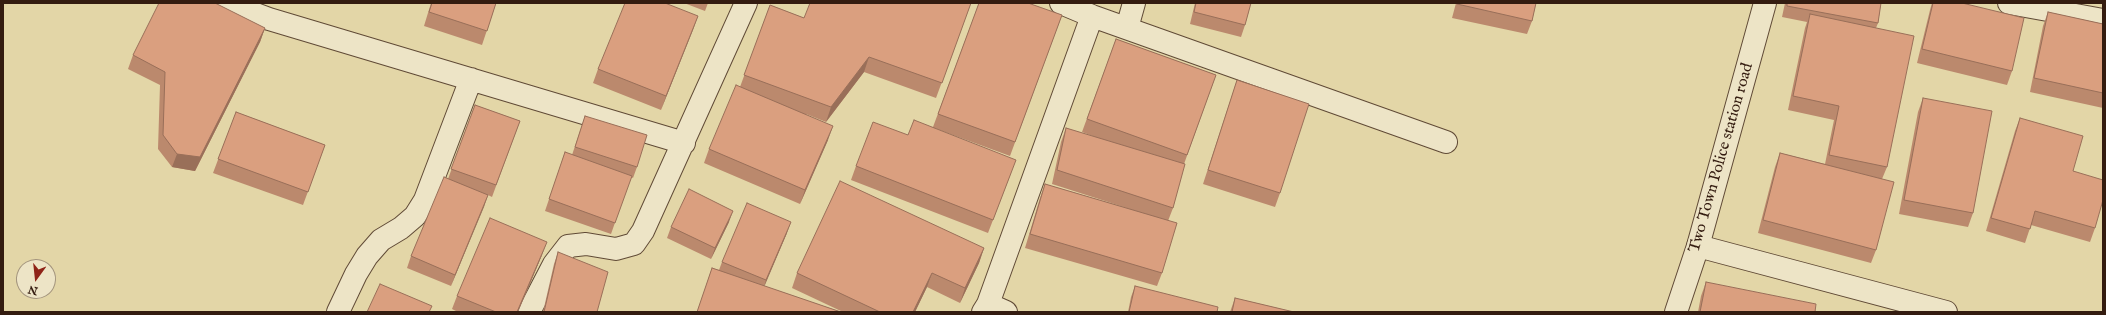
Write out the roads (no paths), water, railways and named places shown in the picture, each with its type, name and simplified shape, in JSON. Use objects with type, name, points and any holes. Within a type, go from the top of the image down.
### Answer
[{"type":"street","points":[[226,3],[269,19],[684,143]]},
{"type":"street","points":[[529,312],[554,264],[568,246],[586,244],[616,249],[634,244],[644,231],[746,3]]},
{"type":"street","points":[[1061,3],[1092,16],[1446,142]]},
{"type":"street","points":[[1127,28],[1134,3]]},
{"type":"street","name":"Two Town Police station road","points":[[1676,312],[1698,246],[1766,3]]},
{"type":"street","points":[[2009,3],[2103,20]]},
{"type":"street","points":[[992,309],[1092,16]]},
{"type":"street","points":[[338,312],[356,274],[367,256],[381,240],[401,228],[415,216],[425,200],[471,79]]},
{"type":"street","points":[[1698,246],[1946,312]]}]
